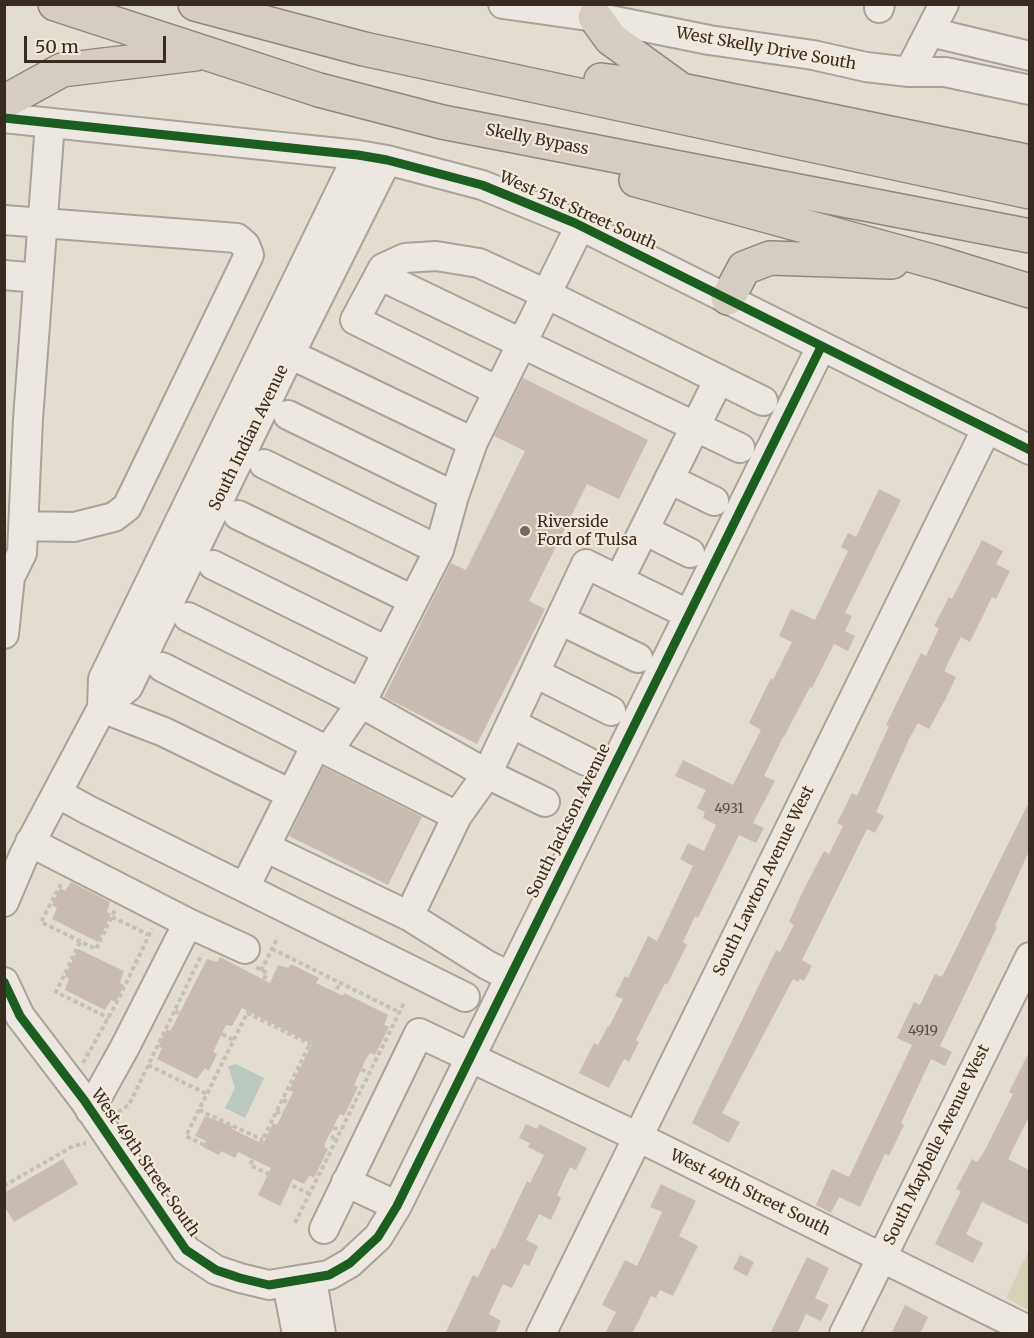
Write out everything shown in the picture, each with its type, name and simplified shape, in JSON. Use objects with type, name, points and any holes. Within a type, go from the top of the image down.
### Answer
[{"type":"highway","name":"Skelly Bypass","points":[[55,4],[319,90],[442,122],[1029,236]]},
{"type":"highway","points":[[195,4],[364,49],[1029,192]]},
{"type":"highway","points":[[595,17],[611,39],[681,90]]},
{"type":"highway","points":[[364,49],[681,90],[1029,162]]},
{"type":"highway","points":[[4,102],[62,70],[208,53]]},
{"type":"highway","points":[[442,122],[609,172],[939,263],[1029,291]]},
{"type":"highway","points":[[728,298],[744,268],[770,258],[939,263]]},
{"type":"street","name":"West Skelly Drive South","points":[[503,4],[595,17],[709,40],[813,55],[866,67],[909,72],[945,72],[1029,90]]},
{"type":"street","points":[[909,72],[944,4]]},
{"type":"street","points":[[930,32],[1029,56]]},
{"type":"street","name":"West 51st Street South","points":[[4,118],[358,155],[387,160],[482,185],[580,226],[1029,450]]},
{"type":"street","points":[[4,634],[10,578],[22,553],[24,526],[16,418],[38,278],[50,123]]},
{"type":"street","name":"South Indian Avenue","points":[[278,349],[358,155]]},
{"type":"street","name":"South Indian Avenue","points":[[4,902],[30,842],[102,708],[103,678],[278,349],[387,160]]},
{"type":"street","points":[[4,220],[237,238],[245,245],[249,255],[127,507],[114,517],[74,527],[24,526]]},
{"type":"street","points":[[245,887],[291,794],[322,748],[361,703],[439,550],[454,496],[473,442],[580,226]]},
{"type":"street","points":[[498,391],[355,320],[382,268],[405,258],[436,256],[479,263],[763,401]]},
{"type":"street","points":[[4,275],[38,278]]},
{"type":"street","points":[[379,275],[740,448]]},
{"type":"street","name":"South Jackson Avenue","points":[[300,1281],[329,1275],[350,1263],[365,1251],[388,1223],[821,347]]},
{"type":"street","points":[[278,349],[473,442]]},
{"type":"street","points":[[619,580],[719,379]]},
{"type":"street","points":[[288,415],[454,496]]},
{"type":"street","name":"South Lawton Avenue West","points":[[541,1334],[987,428]]},
{"type":"street","points":[[264,464],[439,550]]},
{"type":"street","points":[[669,479],[714,501]]},
{"type":"street","points":[[238,514],[413,600]]},
{"type":"street","points":[[644,530],[690,553]]},
{"type":"street","points":[[409,916],[457,816],[488,774],[586,564],[688,614]]},
{"type":"street","points":[[213,565],[387,651]]},
{"type":"street","points":[[188,617],[361,703],[488,774],[545,802]]},
{"type":"street","points":[[560,620],[638,658]]},
{"type":"street","points":[[162,667],[457,816]]},
{"type":"street","points":[[535,673],[611,711]]},
{"type":"street","points":[[102,708],[164,732],[291,794]]},
{"type":"street","points":[[511,723],[586,761]]},
{"type":"street","points":[[57,793],[465,997]]},
{"type":"street","points":[[30,842],[258,959]]},
{"type":"street","points":[[265,847],[409,916],[487,965],[509,976]]},
{"type":"street","points":[[104,1119],[125,1047],[188,922]]},
{"type":"street","name":"South Maybelle Avenue West","points":[[844,1334],[1029,957]]},
{"type":"street","name":"West 49th Street South","points":[[4,982],[20,1016],[104,1119],[186,1250],[216,1270],[240,1278],[269,1285],[300,1281]]},
{"type":"street","name":"West 49th Street South","points":[[346,1182],[419,1033],[638,1137],[881,1258],[1014,1329]]},
{"type":"street","points":[[324,1229],[346,1182],[397,1206]]},
{"type":"street","points":[[297,1334],[300,1281]]},
{"type":"street","points":[[300,1281],[321,1334]]},
{"type":"path","points":[[65,875],[41,922],[80,942],[96,949],[119,901]]},
{"type":"path","points":[[112,917],[149,935]]},
{"type":"path","points":[[81,1065],[86,1062],[109,1018],[156,920]]},
{"type":"path","points":[[258,959],[278,937]]},
{"type":"path","points":[[80,942],[56,992],[109,1018]]},
{"type":"path","points":[[4,1186],[73,1146],[90,1142],[104,1119],[129,1105],[204,952]]},
{"type":"path","points":[[258,959],[340,983],[399,1012]]},
{"type":"path","points":[[204,1145],[186,1136],[267,973],[258,959]]},
{"type":"path","points":[[310,1194],[250,1165],[340,983]]},
{"type":"path","points":[[295,1223],[404,1003]]},
{"type":"path","points":[[175,1011],[234,1040]]},
{"type":"path","points":[[247,1013],[369,1073]]},
{"type":"path","points":[[148,1065],[207,1094]]},
{"type":"path","points":[[283,1098],[290,1110],[328,1129],[336,1141]]},
{"type":"path","points":[[199,1110],[262,1140]]},
{"type":"path","points":[[276,1113],[290,1110]]},
{"type":"path","points":[[328,1129],[342,1128]]},
{"type":"shaded area","points":[[236,1064],[264,1078],[245,1118],[225,1108],[235,1088],[228,1066]]},
{"type":"shaded area","points":[[1029,1250],[1030,1310],[1006,1298]]},
{"type":"building","name":"Riverside Ford of Tulsa","points":[[523,378],[648,440],[619,499],[587,484],[529,601],[545,609],[477,744],[384,697],[451,563],[466,570],[525,451],[494,436]]},
{"type":"building","points":[[879,489],[901,500],[845,613],[852,616],[845,631],[855,636],[848,651],[834,644],[812,688],[810,687],[764,776],[775,781],[753,823],[764,828],[756,843],[739,835],[698,918],[695,916],[683,942],[687,945],[636,1040],[639,1042],[629,1062],[624,1059],[609,1088],[579,1073],[594,1043],[598,1045],[623,999],[615,996],[625,976],[628,978],[648,936],[657,941],[693,866],[680,859],[688,843],[704,851],[716,825],[703,818],[705,812],[697,808],[706,790],[675,776],[683,760],[733,785],[761,730],[749,723],[792,642],[779,636],[791,609],[815,620],[848,551],[841,547],[848,533],[856,537]]},
{"type":"building","points":[[982,540],[1003,551],[996,564],[1010,571],[996,599],[992,597],[970,642],[961,637],[944,671],[956,677],[929,729],[918,723],[910,737],[876,812],[884,816],[875,833],[867,829],[802,960],[812,966],[804,981],[800,979],[798,982],[793,979],[722,1113],[740,1122],[729,1143],[692,1123],[776,950],[780,952],[794,925],[789,922],[803,891],[824,851],[829,854],[843,826],[837,823],[852,793],[857,796],[889,726],[886,725],[921,653],[926,656],[939,628],[934,626],[949,597],[952,599]]},
{"type":"building","points":[[323,767],[422,817],[388,885],[289,836]]},
{"type":"building","points":[[1029,802],[1029,851],[995,926],[997,927],[940,1046],[952,1052],[945,1066],[931,1059],[901,1123],[904,1125],[889,1156],[885,1154],[860,1207],[839,1197],[831,1213],[816,1205],[832,1169],[849,1177],[912,1045],[897,1038],[914,1002],[920,1005],[935,974],[942,977]]},
{"type":"building","points":[[71,882],[110,902],[107,912],[111,914],[98,942],[52,919],[57,908],[52,905],[60,888],[65,891]]},
{"type":"building","points":[[78,949],[124,971],[120,983],[124,985],[116,1002],[111,1000],[105,1010],[65,990],[69,979],[65,976]]},
{"type":"building","points":[[220,957],[270,983],[278,965],[288,968],[291,964],[319,978],[316,983],[343,996],[344,993],[388,1015],[384,1025],[389,1027],[375,1055],[370,1053],[366,1059],[354,1085],[358,1087],[344,1116],[340,1114],[326,1141],[324,1147],[328,1149],[314,1178],[310,1175],[304,1184],[293,1179],[280,1206],[258,1195],[271,1168],[238,1152],[235,1158],[221,1151],[219,1155],[203,1147],[206,1141],[195,1136],[205,1116],[233,1127],[232,1129],[263,1144],[273,1123],[277,1125],[293,1092],[289,1090],[312,1044],[242,1008],[232,1026],[226,1025],[213,1052],[217,1054],[209,1071],[205,1068],[197,1079],[157,1059],[162,1048],[158,1046],[167,1029],[170,1031],[173,1026],[207,959],[217,962]]},
{"type":"building","points":[[1029,1052],[1029,1117],[1008,1159],[1029,1170],[1029,1225],[982,1202],[966,1234],[983,1243],[973,1263],[935,1244],[961,1191],[956,1189],[972,1159],[977,1162],[984,1152],[1013,1094],[1009,1092]]},
{"type":"building","points":[[526,1124],[537,1129],[539,1124],[587,1148],[576,1170],[570,1167],[557,1195],[561,1198],[551,1220],[539,1214],[526,1240],[538,1246],[529,1266],[524,1264],[512,1288],[503,1284],[489,1314],[501,1321],[495,1334],[445,1334],[473,1275],[478,1277],[492,1248],[495,1249],[527,1181],[530,1183],[544,1155],[528,1147],[530,1143],[519,1138]]},
{"type":"building","points":[[63,1159],[78,1184],[14,1222],[4,1206],[4,1193]]},
{"type":"building","points":[[661,1184],[696,1201],[679,1236],[698,1246],[673,1296],[660,1290],[656,1298],[651,1296],[632,1334],[605,1334],[616,1312],[602,1305],[625,1260],[637,1266],[662,1212],[650,1207]]},
{"type":"building","points":[[740,1255],[754,1262],[747,1276],[733,1269]]},
{"type":"building","points":[[807,1257],[829,1268],[815,1298],[829,1305],[821,1321],[806,1314],[797,1334],[770,1334]]},
{"type":"building","points":[[905,1305],[928,1317],[920,1334],[891,1334]]},
{"type":"cycle path","points":[[4,118],[358,155],[387,160],[482,185],[575,223],[1030,450]]},
{"type":"cycle path","points":[[4,982],[20,1016],[84,1100],[186,1250],[216,1270],[269,1285],[329,1275],[350,1263],[378,1237],[397,1206],[821,347]]},
{"type":"place","name":"Riverside Ford of Tulsa","points":[[525,531]]}]
